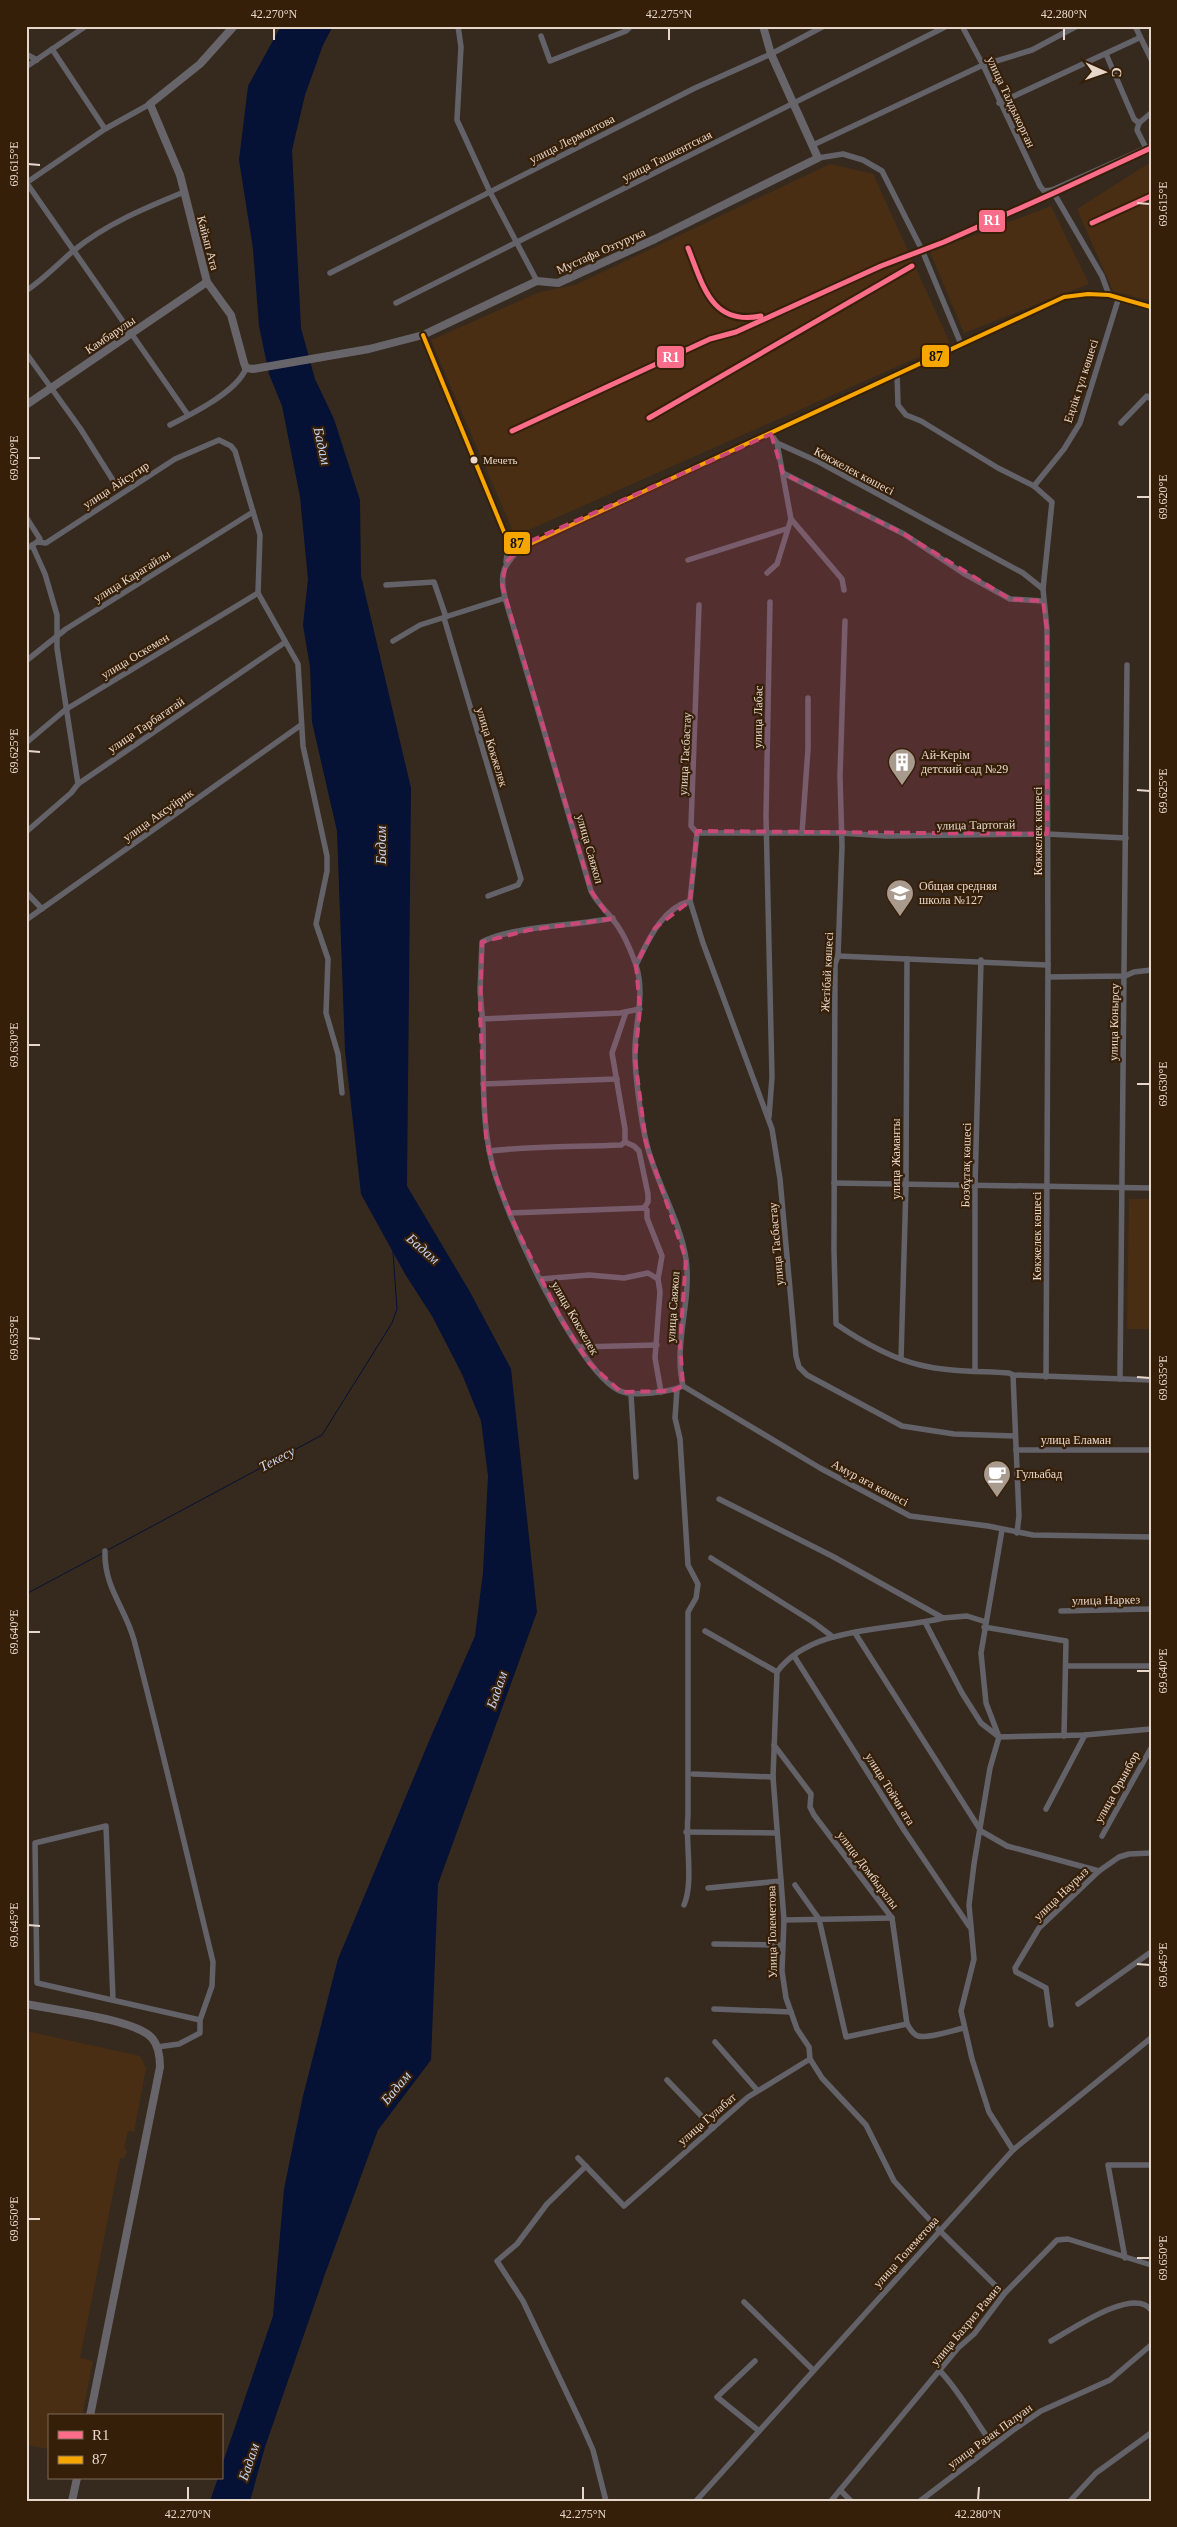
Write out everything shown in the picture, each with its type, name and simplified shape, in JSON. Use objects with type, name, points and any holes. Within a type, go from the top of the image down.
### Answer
[{"type":"street","points":[[26,67],[86,26]]},
{"type":"street","points":[[188,416],[26,182],[105,129],[150,104],[200,64],[234,26]]},
{"type":"street","points":[[458,26],[461,47],[457,120],[490,192],[537,281]]},
{"type":"street","points":[[541,36],[550,61],[626,31],[631,26]]},
{"type":"street","points":[[763,26],[771,54],[818,158],[844,154],[863,160],[882,171],[922,250],[961,344]]},
{"type":"street","name":"улица Лермонтова","points":[[330,273],[694,88],[771,54],[824,26]]},
{"type":"street","name":"улица Ташкентская","points":[[396,304],[947,26]]},
{"type":"street","name":"улица Талдыкорган","points":[[962,26],[983,65],[999,103],[1040,186],[1044,191],[1052,190]]},
{"type":"street","points":[[812,145],[983,65],[1032,50],[1077,26]]},
{"type":"street","points":[[1135,26],[1139,38],[1151,59]]},
{"type":"street","points":[[999,103],[1139,38]]},
{"type":"street","points":[[52,49],[105,129]]},
{"type":"street","points":[[26,54],[37,60]]},
{"type":"street","points":[[1106,54],[1134,119],[1139,123]]},
{"type":"street","name":"Кайып Ата","points":[[150,104],[180,175],[207,282],[232,315],[246,368]]},
{"type":"street","points":[[1109,295],[1102,276],[1052,190],[1148,147],[1137,130],[1139,123],[1151,113]]},
{"type":"street","name":"Мустафа Озтурука","points":[[246,368],[369,350],[423,335],[537,281],[558,283],[655,239],[818,158]]},
{"type":"street","points":[[26,291],[45,279],[73,251],[124,217],[184,192]]},
{"type":"street","name":"Камбарулы","points":[[26,406],[207,282]]},
{"type":"street","points":[[423,335],[490,502],[504,532],[509,539],[530,544],[1064,297],[1088,294],[1109,295],[1118,300],[1151,307]]},
{"type":"street","name":"Еңлік гүл көшесі","points":[[1034,486],[1064,449],[1080,423],[1118,300]]},
{"type":"street","points":[[26,353],[80,428],[116,485]]},
{"type":"street","points":[[170,425],[188,416],[243,378],[246,368]]},
{"type":"street","points":[[898,374],[898,405],[906,415],[921,421],[998,468],[1034,486],[1052,502],[1043,589]]},
{"type":"street","points":[[1121,422],[1147,396],[1151,399]]},
{"type":"street","points":[[771,434],[777,444],[791,519],[842,579],[844,590]]},
{"type":"street","name":"улица Айсугир","points":[[32,545],[46,543],[175,459],[219,440],[230,446],[235,452],[253,512]]},
{"type":"street","name":"Көкжелек көшесі","points":[[777,444],[853,480],[1022,573],[1043,589],[1047,629],[1048,834],[1046,1377]]},
{"type":"street","points":[[783,473],[904,534],[963,573],[1010,599],[1043,601]]},
{"type":"street","points":[[253,512],[261,544],[258,593],[284,643],[298,664],[303,746],[327,856],[327,871],[316,924],[328,959],[326,1013],[338,1054],[342,1093]]},
{"type":"street","name":"улица Карагайлы","points":[[26,661],[58,636],[253,512]]},
{"type":"street","points":[[26,517],[40,539],[32,545],[52,595],[65,710],[78,784]]},
{"type":"street","points":[[767,573],[777,564],[786,529],[791,519]]},
{"type":"street","points":[[688,560],[786,529]]},
{"type":"street","name":"улица Саяжол","points":[[509,539],[502,585],[505,598],[591,891],[596,902],[613,918],[636,965],[640,1009],[635,1059],[646,1143],[663,1195],[682,1240],[686,1259],[688,1282],[680,1343],[680,1388],[675,1418],[680,1439],[688,1565],[698,1584],[696,1598],[688,1612],[687,1893],[684,1905]]},
{"type":"street","points":[[506,562],[524,544]]},
{"type":"street","name":"улица Кокжелек","points":[[386,586],[434,582],[521,882],[518,886],[488,896]]},
{"type":"street","name":"улица Оскемен","points":[[26,744],[65,710],[258,593]]},
{"type":"street","points":[[393,641],[420,625],[505,598]]},
{"type":"street","name":"улица Лабас","points":[[769,1121],[772,1077],[768,833],[766,816],[770,602]]},
{"type":"street","name":"улица Тасбастау","points":[[699,604],[691,826],[697,833],[690,901],[769,1121],[780,1179],[796,1356],[799,1367],[807,1375],[902,1426],[954,1434],[1015,1436]]},
{"type":"street","name":"Жетібай көшесі","points":[[844,621],[838,956],[835,964],[834,1278],[836,1324],[853,1335],[901,1359]]},
{"type":"street","name":"улица Тарбагатай","points":[[26,832],[72,794],[78,784],[284,643]]},
{"type":"street","name":"улица Конырсу","points":[[1120,1379],[1127,665]]},
{"type":"street","points":[[802,833],[808,749],[808,698]]},
{"type":"street","name":"улица Аксуйрик","points":[[26,920],[301,725]]},
{"type":"street","name":"улица Тартогай","points":[[697,833],[841,833],[886,836],[1048,834],[1126,838]]},
{"type":"street","points":[[26,892],[42,909]]},
{"type":"street","points":[[636,965],[655,928],[669,913],[690,901]]},
{"type":"street","name":"улица Кокжелек","points":[[613,918],[584,924],[529,930],[482,942],[481,1019],[483,1084],[489,1151],[493,1169],[510,1213],[541,1279],[589,1363],[611,1386],[621,1392],[631,1394],[661,1392],[680,1388]]},
{"type":"street","points":[[838,956],[981,960],[1048,965]]},
{"type":"street","name":"улица Жаманты","points":[[901,1359],[906,1185],[907,959]]},
{"type":"street","name":"Бозбұтақ көшесі","points":[[975,1370],[975,1186],[981,960]]},
{"type":"street","points":[[1048,977],[1125,976],[1134,972],[1151,970]]},
{"type":"street","points":[[481,1019],[626,1012],[640,1009]]},
{"type":"street","points":[[623,1144],[612,1048],[626,1012]]},
{"type":"street","points":[[483,1084],[617,1079]]},
{"type":"street","points":[[489,1151],[623,1144],[634,1146],[639,1151],[648,1194],[648,1202],[644,1208]]},
{"type":"street","points":[[834,1184],[1151,1188]]},
{"type":"street","points":[[510,1213],[644,1208]]},
{"type":"street","points":[[644,1208],[647,1210],[647,1218],[662,1256],[658,1279],[660,1292],[655,1358],[661,1392]]},
{"type":"street","points":[[541,1279],[589,1275],[624,1278],[648,1273],[658,1279]]},
{"type":"street","points":[[579,1347],[657,1346]]},
{"type":"street","points":[[901,1359],[921,1365],[1013,1375],[1151,1380]]},
{"type":"street","points":[[1013,1375],[1019,1516],[1016,1533]]},
{"type":"street","name":"Амур аға көшесі","points":[[680,1388],[828,1473],[910,1516],[988,1526],[1016,1533],[1151,1537]]},
{"type":"street","points":[[631,1394],[636,1477]]},
{"type":"street","name":"улица Еламан","points":[[1016,1450],[1151,1450]]},
{"type":"street","points":[[719,1499],[832,1556],[943,1618]]},
{"type":"street","points":[[1002,1530],[993,1592],[981,1653],[986,1703],[999,1737],[990,1768],[969,1904],[974,1959],[961,2011],[964,2028],[989,2112],[1013,2150]]},
{"type":"street","points":[[105,1551],[105,1566],[109,1585],[133,1637],[213,1962],[212,1986],[200,2020],[200,2033],[190,2040],[157,2047]]},
{"type":"street","points":[[711,1558],[833,1637]]},
{"type":"street","name":"улица Наркез","points":[[1061,1611],[1151,1610]]},
{"type":"street","points":[[706,1631],[778,1672],[794,1656],[821,1640],[943,1618],[967,1616],[985,1625],[1064,1640],[1067,1643],[1064,1736]]},
{"type":"street","points":[[925,1622],[967,1701],[981,1723],[999,1737]]},
{"type":"street","points":[[855,1633],[981,1831]]},
{"type":"street","name":"улица Тойчи ата","points":[[794,1656],[904,1830],[972,1930]]},
{"type":"street","points":[[1066,1666],[1151,1666]]},
{"type":"street","name":"Улица Толеметова","points":[[778,1672],[773,1777],[784,1920],[781,1945],[782,1971],[791,2012],[797,2029],[808,2047],[810,2058],[822,2078],[866,2125],[894,2181],[939,2230],[1004,2294]]},
{"type":"street","name":"улица Орынбор","points":[[999,1737],[1085,1735],[1151,1729]]},
{"type":"street","points":[[1046,1809],[1085,1735]]},
{"type":"street","name":"улица Домбыралы","points":[[774,1745],[810,1794],[810,1807],[814,1815],[892,1918],[907,2024]]},
{"type":"street","name":"улица Орынбор","points":[[1102,1836],[1151,1748]]},
{"type":"street","points":[[694,1774],[773,1777]]},
{"type":"street","points":[[113,2000],[106,1826],[35,1843],[37,1983],[200,2020]]},
{"type":"street","name":"улица Наурыз","points":[[981,1831],[1007,1846],[1098,1871]]},
{"type":"street","points":[[686,1832],[776,1833]]},
{"type":"street","name":"улица Наурыз","points":[[1052,2025],[1046,1988],[1016,1972],[1015,1968],[1039,1928],[1098,1871],[1119,1857],[1129,1854],[1150,1855]]},
{"type":"street","points":[[708,1888],[781,1881]]},
{"type":"street","points":[[795,1885],[819,1919],[846,2037],[907,2024],[918,2036],[964,2028]]},
{"type":"street","points":[[784,1920],[892,1918]]},
{"type":"street","points":[[714,1944],[781,1945]]},
{"type":"street","points":[[1078,2004],[1151,1952]]},
{"type":"street","points":[[26,2004],[128,2025],[151,2038],[157,2047],[160,2067],[90,2414]]},
{"type":"street","points":[[714,2009],[791,2012]]},
{"type":"street","name":"улица Толеметова","points":[[696,2501],[1013,2150],[1151,2038]]},
{"type":"street","points":[[715,2042],[757,2090]]},
{"type":"street","name":"улица Гулабат","points":[[586,2166],[624,2206],[757,2090],[810,2058]]},
{"type":"street","points":[[667,2080],[713,2128]]},
{"type":"street","points":[[578,2158],[586,2166],[547,2204],[517,2244],[497,2261],[523,2301],[582,2423],[593,2450],[606,2501]]},
{"type":"street","points":[[1125,2258],[1108,2165],[1151,2165]]},
{"type":"street","name":"улица Бахриз Рамиз","points":[[831,2501],[958,2348],[974,2334],[1004,2294],[1057,2240],[1062,2238],[1151,2266]]},
{"type":"street","points":[[1051,2340],[1122,2303],[1137,2301],[1145,2304],[1151,2310]]},
{"type":"street","points":[[744,2302],[813,2370]]},
{"type":"street","name":"улица Разак Палуан","points":[[920,2501],[1041,2411],[1110,2380],[1151,2345]]},
{"type":"street","points":[[755,2361],[717,2397],[759,2431]]},
{"type":"street","points":[[940,2371],[956,2388],[973,2418],[993,2445]]},
{"type":"street","points":[[1070,2501],[1096,2473],[1151,2433]]},
{"type":"street","points":[[72,2501],[77,2480]]},
{"type":"street","points":[[840,2490],[851,2501]]},
{"type":"highlighted area","points":[[771,434],[783,473],[904,534],[1010,599],[1043,601],[1047,629],[1047,834],[697,831],[690,901],[655,928],[636,965],[640,1009],[635,1059],[646,1143],[686,1259],[680,1343],[683,1386],[672,1391],[621,1392],[589,1363],[562,1321],[512,1219],[493,1169],[486,1137],[480,1013],[482,942],[529,930],[610,919],[591,891],[502,585],[506,562],[524,544]]},
{"type":"shaded area","points":[[1151,162],[1151,301],[1113,291],[1077,209]]},
{"type":"shaded area","points":[[830,164],[873,174],[950,343],[515,536],[431,340],[540,292],[575,285]]},
{"type":"shaded area","points":[[1051,206],[1089,284],[964,333],[930,252]]},
{"type":"shaded area","points":[[1129,1199],[1151,1199],[1151,1329],[1127,1329]]},
{"type":"shaded area","points":[[26,2031],[140,2056],[146,2068],[134,2132],[128,2131],[124,2148],[127,2151],[124,2158],[120,2158],[80,2358],[93,2361],[82,2414],[48,2414],[48,2449],[26,2445]]},
{"type":"water","name":"Бадам","points":[[281,26],[333,26],[323,45],[305,95],[292,150],[301,328],[315,379],[334,419],[360,500],[361,576],[411,788],[407,1186],[470,1292],[511,1369],[537,1612],[438,1884],[431,2060],[378,2130],[325,2274],[265,2447],[250,2501],[210,2501],[217,2480],[222,2480],[222,2465],[273,2316],[284,2189],[303,2096],[338,1959],[475,1636],[483,1572],[488,1476],[481,1421],[462,1374],[432,1316],[405,1274],[361,1194],[345,1051],[337,831],[312,722],[310,667],[303,625],[308,579],[300,497],[282,406],[269,374],[259,326],[253,249],[239,160],[248,86]]},
{"type":"waterway","name":"Текесу","points":[[106,1551],[322,1435],[392,1323],[397,1309],[393,1252]]},
{"type":"waterway","name":"Текесу","points":[[26,1594],[103,1553]]},
{"type":"transit line","name":"R1","points":[[512,431],[710,339],[736,332],[881,266],[944,242],[1151,148]]},
{"type":"transit line","name":"R1","points":[[1092,223],[1151,196]]},
{"type":"transit line","name":"R1","points":[[688,248],[711,300],[720,309],[731,315],[744,317],[761,316]]},
{"type":"transit line","name":"R1","points":[[649,418],[912,266]]},
{"type":"transit line","name":"87","points":[[423,335],[504,532],[509,538],[518,543],[530,544],[1064,297],[1088,294],[1109,295],[1151,307]]},
{"type":"place","name":"Мечеть","points":[[474,460]]},
{"type":"place","name":"Ай-Керім детский сад №29","points":[[902,786]]},
{"type":"place","name":"Общая средняя школа №127","points":[[900,917]]},
{"type":"place","name":"Гульабад","points":[[997,1498]]}]
